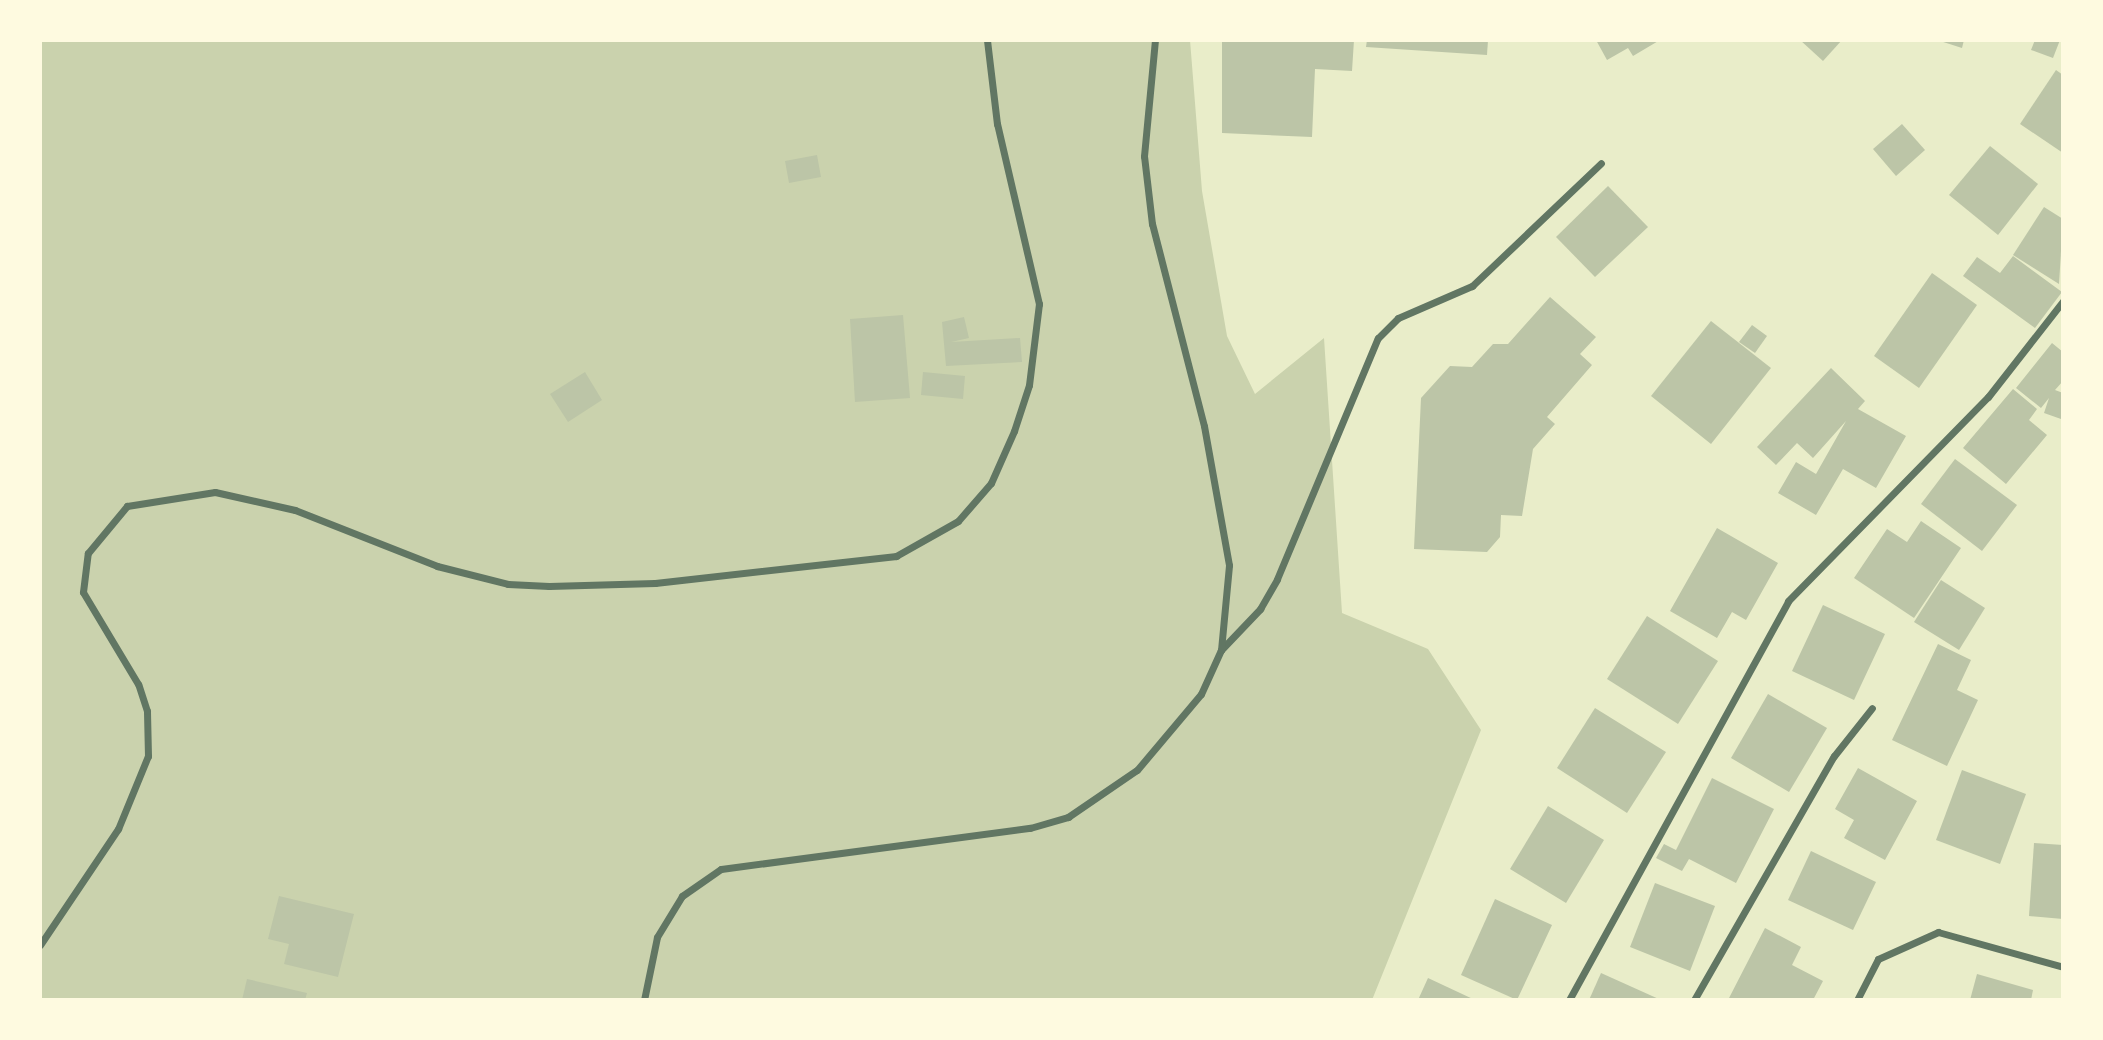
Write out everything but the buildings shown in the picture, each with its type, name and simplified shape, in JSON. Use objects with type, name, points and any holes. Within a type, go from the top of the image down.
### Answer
[{"type":"street","points":[[40,945],[118,829],[148,756],[147,711],[138,684],[83,592],[88,553],[127,506],[215,492],[295,510],[437,566],[508,584],[548,586],[655,583],[896,556],[931,542],[958,521],[991,483],[1014,431],[1029,384],[1039,304],[997,124],[987,40]]},
{"type":"street","points":[[645,1000],[657,937],[682,896],[720,869],[1030,828],[1068,817],[1137,771],[1201,695],[1221,650],[1229,565],[1204,426],[1152,224],[1144,156],[1155,40]]},
{"type":"street","points":[[1221,650],[1260,609],[1277,579],[1378,338],[1398,318],[1472,286],[1601,163]]},
{"type":"street","points":[[1569,1000],[1788,601],[1988,397],[2063,302]]},
{"type":"street","points":[[1694,1000],[1834,756],[1872,708]]},
{"type":"street","points":[[1857,1000],[1878,959],[1938,932],[2063,967]]},
{"type":"green space","points":[[40,40],[1190,40],[1202,191],[1227,336],[1255,394],[1324,338],[1342,613],[1428,649],[1481,730],[1372,1000],[40,1000]]}]
